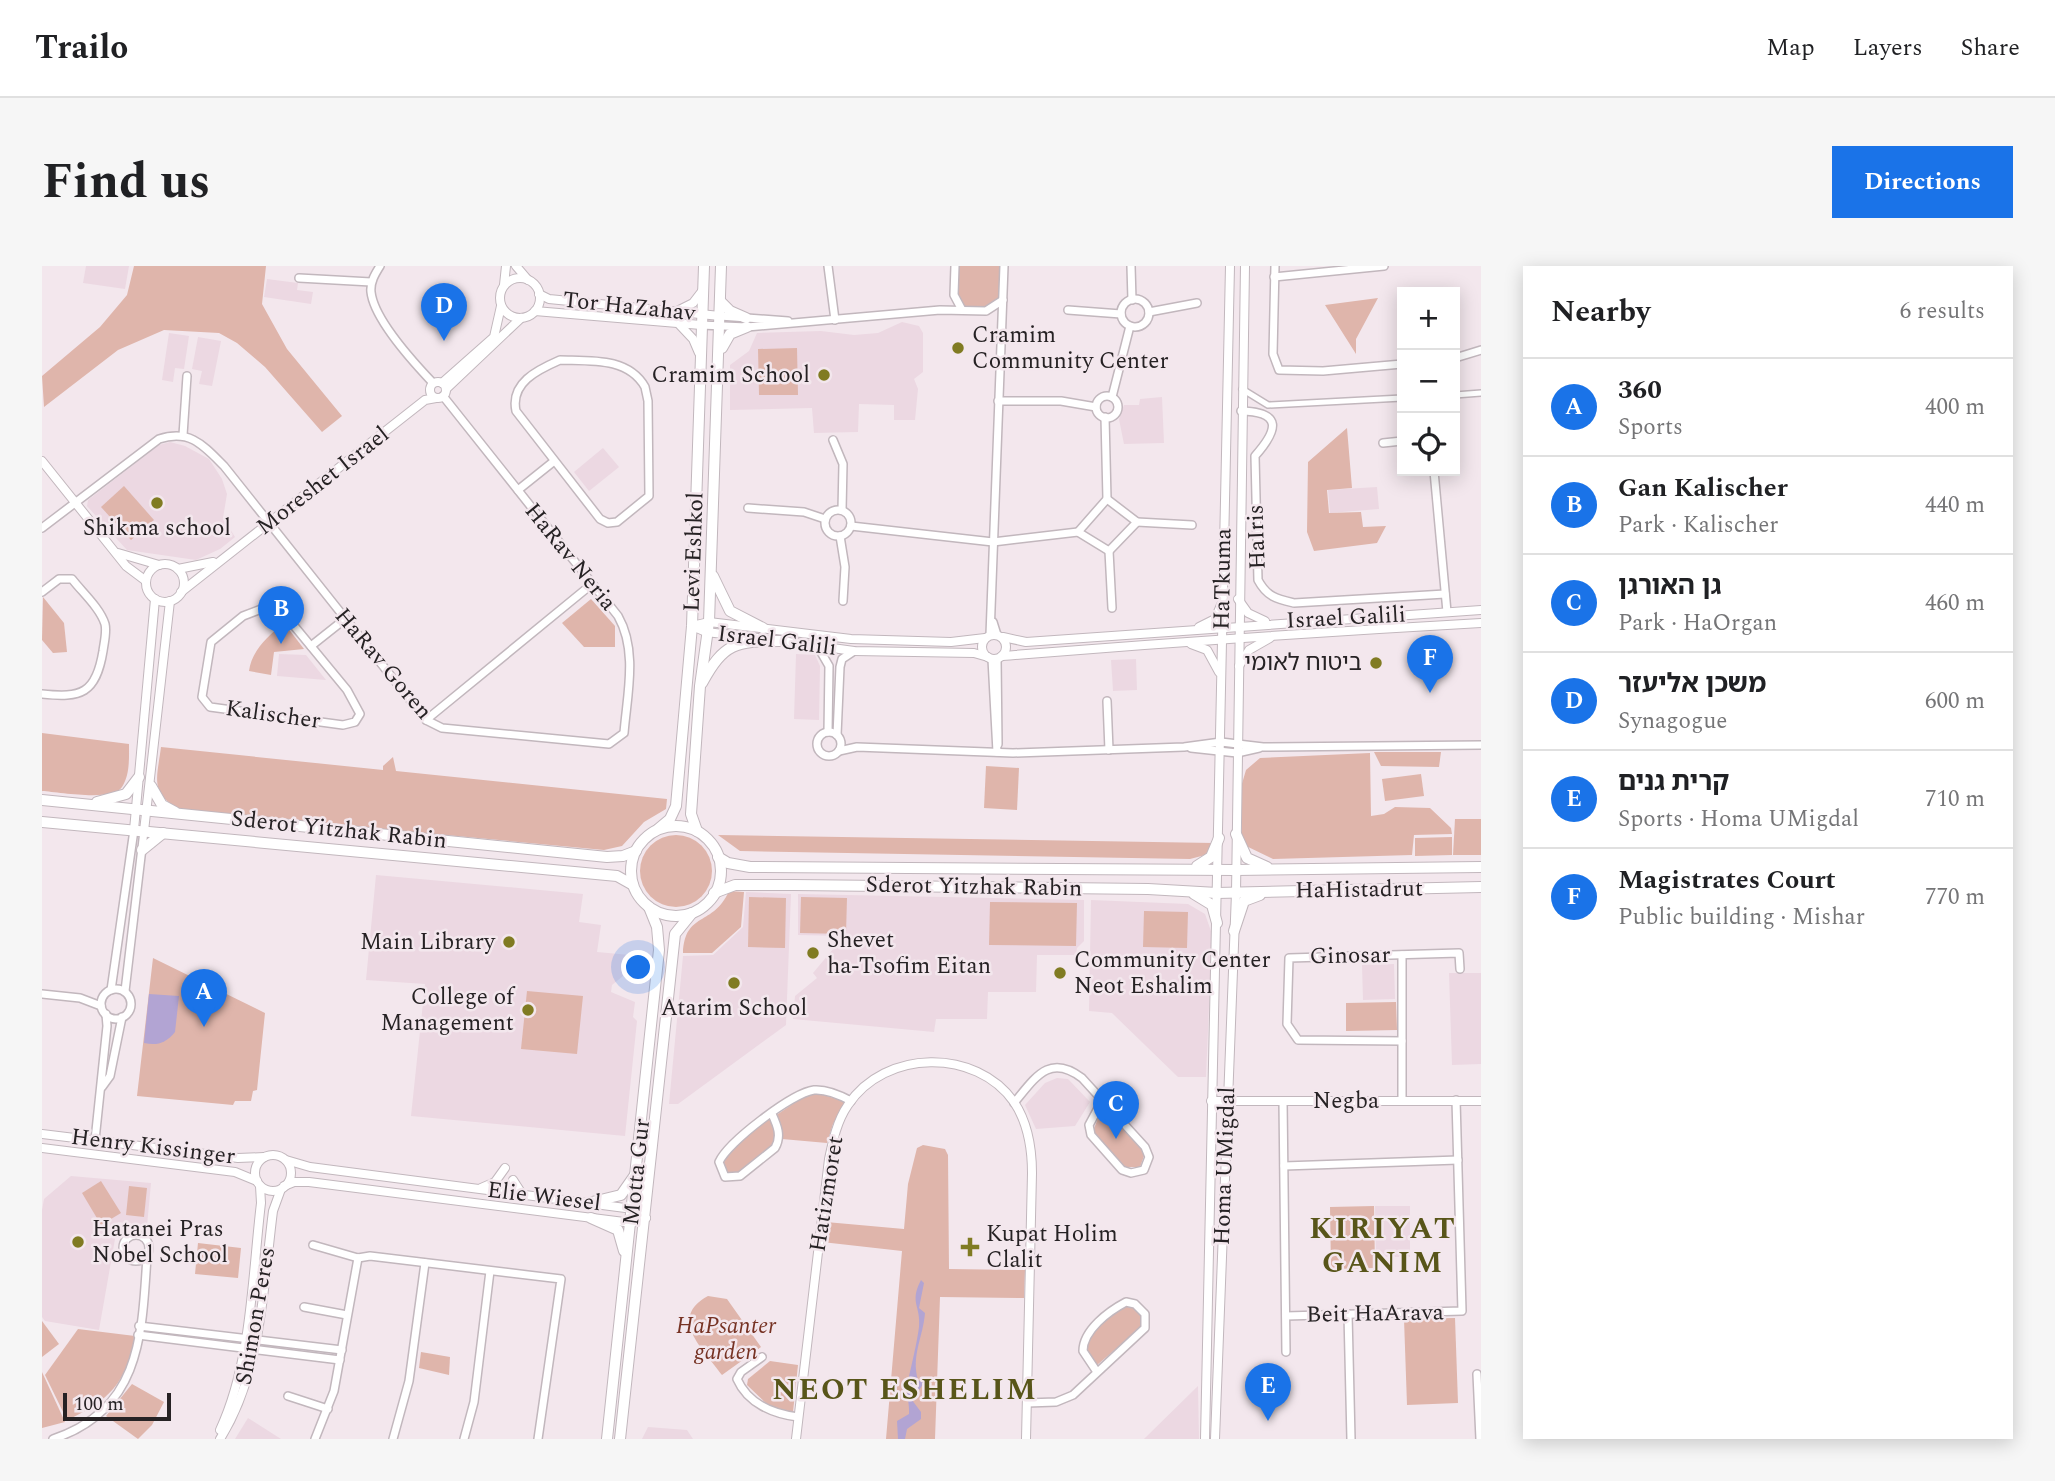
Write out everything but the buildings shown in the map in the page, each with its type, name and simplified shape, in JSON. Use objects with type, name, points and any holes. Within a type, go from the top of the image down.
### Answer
[{"type":"main road","name":"Levi Eshkol","points":[[658,829],[670,820],[676,806],[692,626],[704,266]]},
{"type":"main road","name":"Levi Eshkol","points":[[697,831],[691,814],[700,686],[708,627],[721,266]]},
{"type":"main road","points":[[719,355],[730,334],[747,323],[720,301]]},
{"type":"main road","points":[[711,570],[730,611],[746,622],[763,628]]},
{"type":"main road","points":[[700,686],[725,649],[747,642],[780,641]]},
{"type":"main road","points":[[84,805],[116,799],[126,794],[139,777]]},
{"type":"main road","points":[[151,786],[162,805],[178,814]]},
{"type":"main road","name":"Sderot Yitzhak Rabin","points":[[42,800],[607,857],[623,856],[636,851]]},
{"type":"main road","name":"Sderot Yitzhak Rabin","points":[[42,822],[617,876],[633,885]]},
{"type":"main road","points":[[678,826],[697,831],[711,842],[718,857],[721,875],[714,893],[702,907],[692,913],[666,915],[649,907],[633,885],[631,867],[636,851],[647,836],[658,829],[678,826]]},
{"type":"main road","points":[[142,850],[164,833]]},
{"type":"main road","points":[[1236,834],[1247,858],[1274,869]]},
{"type":"main road","points":[[1188,869],[1206,862],[1219,838]]},
{"type":"main road","name":"Sderot Yitzhak Rabin","points":[[718,857],[728,863],[750,867],[1236,870]]},
{"type":"main road","name":"HaHistadrut","points":[[1236,870],[1481,867]]},
{"type":"main road","name":"Sderot Yitzhak Rabin","points":[[714,893],[735,885],[794,884],[1236,892]]},
{"type":"main road","name":"HaHistadrut","points":[[1236,892],[1481,887]]},
{"type":"main road","points":[[1184,891],[1207,900],[1214,910],[1217,923]]},
{"type":"main road","points":[[1234,931],[1244,901],[1277,891]]},
{"type":"main road","name":"Motta Gur","points":[[607,1439],[638,1168],[659,950],[657,927],[649,907]]},
{"type":"main road","name":"Motta Gur","points":[[620,1439],[675,934],[692,913]]},
{"type":"main road","points":[[588,1203],[604,1201],[622,1194],[638,1168]]},
{"type":"main road","points":[[591,1218],[618,1230],[627,1264]]},
{"type":"street","points":[[299,278],[371,282],[380,266]]},
{"type":"street","points":[[506,266],[505,285],[500,295],[501,306],[509,315],[521,318],[535,311],[539,294],[516,266]]},
{"type":"street","points":[[828,266],[835,320]]},
{"type":"street","points":[[955,266],[954,295],[961,310]]},
{"type":"street","points":[[995,658],[1006,649],[994,636],[991,614],[1004,266]]},
{"type":"street","points":[[1131,266],[1132,300]]},
{"type":"street","name":"HaTkuma","points":[[1217,893],[1230,266]]},
{"type":"street","name":"HaTkuma","points":[[1236,892],[1238,598],[1245,266]]},
{"type":"street","points":[[1275,266],[1273,354],[1279,370],[1323,372],[1397,365]]},
{"type":"street","points":[[1274,277],[1384,266]]},
{"type":"street","points":[[505,285],[515,279],[528,280]]},
{"type":"street","name":"HaRav Neria","points":[[371,282],[377,311],[395,337],[436,392],[618,616],[629,642],[625,733],[619,740]]},
{"type":"street","points":[[678,310],[693,303],[704,290]]},
{"type":"street","name":"Tor HaZahav","points":[[539,294],[549,299],[678,310],[702,319]]},
{"type":"street","points":[[940,310],[954,295]]},
{"type":"street","points":[[720,321],[814,323],[940,310],[986,312],[1003,300]]},
{"type":"street","points":[[1132,300],[1145,304],[1149,312]]},
{"type":"street","points":[[1121,314],[1123,306],[1132,300]]},
{"type":"street","points":[[1149,312],[1197,303]]},
{"type":"street","name":"Moreshet Israel","points":[[436,392],[494,337],[501,306]]},
{"type":"street","points":[[1068,310],[1121,314],[1130,326]]},
{"type":"street","name":"Tor HaZahav","points":[[535,311],[677,322],[702,319],[720,321]]},
{"type":"street","points":[[986,312],[1000,326]]},
{"type":"street","points":[[1130,326],[1143,324],[1149,312]]},
{"type":"street","name":"Moreshet Israel","points":[[181,592],[436,392],[521,318]]},
{"type":"street","points":[[677,322],[693,339],[700,357]]},
{"type":"street","points":[[1105,417],[1112,416],[1118,408],[1112,397],[1130,326]]},
{"type":"street","points":[[1460,356],[1481,350]]},
{"type":"street","points":[[560,360],[614,363],[638,375],[648,401],[651,487],[644,503],[617,522],[608,523],[600,519],[553,462],[516,411],[516,390],[533,374],[560,360]]},
{"type":"street","points":[[42,528],[159,439],[183,435],[187,376]]},
{"type":"street","points":[[1242,389],[1269,405],[1397,398]]},
{"type":"street","points":[[1460,395],[1481,393]]},
{"type":"street","points":[[1096,407],[1102,398],[1112,397]]},
{"type":"street","points":[[998,401],[1061,401],[1096,407],[1105,417],[1107,499],[1078,532]]},
{"type":"street","name":"HaIris","points":[[1241,411],[1264,414],[1272,420],[1274,428],[1269,440],[1255,456],[1258,580],[1264,591],[1275,599],[1294,603],[1445,594]]},
{"type":"street","name":"HaRav Goren","points":[[183,435],[195,438],[224,466],[426,720],[442,728],[609,744],[619,740]]},
{"type":"street","points":[[833,440],[843,464],[842,510]]},
{"type":"street","points":[[1383,443],[1397,442]]},
{"type":"street","points":[[42,461],[125,566],[146,581]]},
{"type":"street","points":[[517,490],[553,462]]},
{"type":"street","points":[[1434,476],[1447,612]]},
{"type":"street","points":[[1107,499],[1136,522],[1192,525]]},
{"type":"street","points":[[748,508],[804,512],[825,519]]},
{"type":"street","points":[[825,519],[832,511],[842,510],[849,516],[850,526]]},
{"type":"street","points":[[825,519],[828,531],[840,536]]},
{"type":"street","points":[[1112,608],[1109,551],[1136,522]]},
{"type":"street","points":[[850,526],[993,542],[1078,532],[1109,551]]},
{"type":"street","points":[[840,536],[850,526]]},
{"type":"street","points":[[840,536],[845,567],[843,601]]},
{"type":"street","points":[[111,990],[139,831],[149,811],[170,601],[181,592],[184,583],[178,569],[114,551]]},
{"type":"street","name":"Moreshet Israel","points":[[178,569],[203,566],[219,560]]},
{"type":"street","points":[[159,565],[150,571],[146,581],[148,591],[155,599],[170,601]]},
{"type":"street","points":[[42,592],[59,579],[72,579],[102,618],[106,632],[101,665],[91,685],[70,696],[42,694]]},
{"type":"street","points":[[426,720],[592,584]]},
{"type":"street","points":[[1238,598],[1253,617],[1275,623]]},
{"type":"street","points":[[100,1091],[110,1076],[122,1017],[131,1006],[125,991],[142,850],[136,810],[155,599]]},
{"type":"street","points":[[1190,630],[1215,618],[1222,603]]},
{"type":"street","name":"Kalischer","points":[[264,608],[276,610],[286,615],[311,646],[357,706],[360,714],[355,722],[344,725],[210,707],[205,703],[202,697],[211,642],[243,616],[264,608]]},
{"type":"street","name":"Israel Galili","points":[[692,626],[763,628],[851,639],[951,642],[994,636],[1026,642],[1481,610]]},
{"type":"street","points":[[311,646],[345,619]]},
{"type":"street","name":"Israel Galili","points":[[708,627],[818,648],[974,653],[995,658],[1181,641],[1223,642],[1276,635],[1481,623]]},
{"type":"street","points":[[1237,676],[1239,666],[1249,650],[1276,635]]},
{"type":"street","points":[[994,636],[982,649],[995,658]]},
{"type":"street","points":[[1181,641],[1207,650],[1217,664],[1222,683]]},
{"type":"street","points":[[818,648],[829,666],[828,732]]},
{"type":"street","points":[[839,751],[839,667],[842,659],[854,651]]},
{"type":"street","points":[[995,658],[997,752]]},
{"type":"street","points":[[1107,701],[1109,750]]},
{"type":"street","points":[[828,732],[857,747]]},
{"type":"street","points":[[828,732],[819,737],[818,748],[827,756],[857,747],[997,752],[1184,747],[1221,742],[1263,747],[1481,745]]},
{"type":"street","points":[[1184,747],[1237,753],[1263,747]]},
{"type":"street","name":"Homa UMigdal","points":[[1215,1439],[1236,892]]},
{"type":"street","name":"Homa UMigdal","points":[[1205,1439],[1217,893]]},
{"type":"street","name":"Ginosar","points":[[1402,1041],[1298,1040],[1290,1032],[1287,1011],[1289,958],[1459,953],[1460,969]]},
{"type":"street","points":[[1402,955],[1402,1100]]},
{"type":"street","points":[[42,994],[80,998],[103,996],[111,990],[125,991]]},
{"type":"street","points":[[101,1006],[103,996]]},
{"type":"street","points":[[80,998],[101,1006],[106,1014],[113,1018],[122,1017]]},
{"type":"street","points":[[95,1140],[104,1066],[106,1014]]},
{"type":"street","name":"Hatizmoret","points":[[796,1439],[829,1160],[840,1120],[851,1101],[863,1089],[889,1073],[911,1064],[935,1062],[966,1066],[981,1072],[1014,1103],[1032,1148],[1026,1439]]},
{"type":"street","points":[[104,1066],[110,1076]]},
{"type":"street","points":[[1014,1103],[1036,1077],[1056,1067],[1072,1070],[1102,1101],[1145,1147],[1149,1157],[1144,1170],[1131,1174],[1122,1170],[1091,1135],[1089,1125],[1102,1101]]},
{"type":"street","points":[[772,1114],[778,1128],[779,1142],[775,1148],[740,1176],[725,1177],[719,1168],[721,1157],[772,1114],[791,1100],[818,1090],[851,1101]]},
{"type":"street","name":"Beit HaArava","points":[[1286,1316],[1462,1311],[1456,1100]]},
{"type":"street","name":"Negba","points":[[1211,1101],[1481,1101]]},
{"type":"street","points":[[1283,1101],[1286,1352]]},
{"type":"street","name":"Henry Kissinger","points":[[42,1134],[238,1158],[264,1157]]},
{"type":"street","name":"Henry Kissinger","points":[[42,1148],[236,1172],[258,1183]]},
{"type":"street","points":[[274,1155],[286,1160],[290,1176],[283,1187],[269,1191],[258,1183],[255,1171],[264,1157],[274,1155]]},
{"type":"street","name":"Elie Wiesel","points":[[286,1160],[320,1169],[633,1209],[646,1218]]},
{"type":"street","points":[[1284,1166],[1458,1160]]},
{"type":"street","points":[[479,1188],[495,1182],[505,1168]]},
{"type":"street","points":[[513,1180],[522,1194]]},
{"type":"street","name":"Elie Wiesel","points":[[283,1187],[294,1182],[309,1182],[632,1223],[646,1218]]},
{"type":"street","name":"Shimon Peres","points":[[218,1439],[234,1393],[244,1344],[261,1203],[258,1183]]},
{"type":"street","name":"Shimon Peres","points":[[218,1439],[242,1398],[255,1345],[273,1211],[283,1187]]},
{"type":"street","points":[[53,1439],[81,1428],[117,1398],[130,1375],[138,1335],[145,1283],[146,1256],[149,1247],[144,1238],[131,1236],[122,1247],[124,1255],[145,1283]]},
{"type":"street","points":[[313,1245],[358,1258],[370,1256],[561,1279],[550,1373],[538,1439]]},
{"type":"street","points":[[131,1261],[140,1261],[146,1256]]},
{"type":"street","points":[[315,1439],[328,1409],[340,1360],[358,1258]]},
{"type":"street","points":[[393,1439],[409,1381],[425,1264]]},
{"type":"street","points":[[464,1439],[476,1388],[490,1271]]},
{"type":"street","points":[[1027,1403],[1062,1401],[1073,1395],[1145,1328],[1144,1314],[1135,1304],[1126,1302],[1115,1308],[1086,1335],[1083,1351],[1097,1372]]},
{"type":"street","points":[[304,1307],[347,1315]]},
{"type":"street","points":[[1348,1314],[1352,1439]]},
{"type":"street","points":[[139,1326],[244,1344]]},
{"type":"street","points":[[138,1335],[342,1350]]},
{"type":"street","points":[[255,1345],[340,1360]]},
{"type":"street","points":[[762,1357],[741,1372],[737,1379],[741,1388],[771,1412],[798,1416]]},
{"type":"street","points":[[1477,1374],[1480,1439]]},
{"type":"street","points":[[288,1396],[328,1409]]},
{"type":"shaded area","points":[[86,266],[129,266],[125,289],[83,283]]},
{"type":"shaded area","points":[[267,279],[298,283],[297,290],[313,292],[311,304],[264,297]]},
{"type":"shaded area","name":"Cramim School","points":[[902,322],[919,326],[923,333],[923,372],[914,379],[918,389],[915,420],[894,420],[894,405],[859,404],[858,432],[814,433],[812,408],[730,410],[730,365],[749,351],[757,333],[821,331],[854,335],[878,333]]},
{"type":"shaded area","points":[[169,333],[189,336],[184,369],[175,368],[173,382],[162,380]]},
{"type":"shaded area","points":[[198,337],[221,341],[212,386],[199,384],[202,371],[192,369]]},
{"type":"shaded area","points":[[1162,397],[1164,443],[1124,444],[1119,419],[1124,405],[1139,405],[1140,399]]},
{"type":"shaded area","name":"Shikma school","points":[[170,442],[185,446],[209,459],[222,479],[227,494],[223,518],[235,537],[220,549],[196,560],[127,550],[87,506],[88,500],[159,445]]},
{"type":"shaded area","points":[[603,448],[619,467],[589,491],[574,472]]},
{"type":"shaded area","points":[[1377,487],[1379,509],[1330,513],[1328,490]]},
{"type":"shaded area","points":[[279,654],[306,655],[326,680],[277,676]]},
{"type":"shaded area","points":[[796,654],[815,655],[820,666],[819,720],[794,719]]},
{"type":"shaded area","points":[[1136,659],[1137,690],[1113,691],[1111,660]]},
{"type":"shaded area","name":"College of Management","points":[[376,875],[583,894],[579,922],[601,925],[597,952],[641,956],[639,963],[612,985],[611,992],[635,1002],[633,1017],[637,1021],[625,1136],[411,1116],[425,984],[366,980]]},
{"type":"shaded area","name":"Atarim School","points":[[746,892],[791,894],[786,1025],[678,1104],[669,1104],[683,956],[713,955],[743,927]]},
{"type":"shaded area","points":[[798,894],[1084,900],[1084,941],[1077,948],[1076,955],[1037,955],[1036,992],[988,992],[987,1019],[936,1019],[934,1032],[793,1019],[795,996],[817,978],[813,973],[844,936],[798,935]]},
{"type":"shaded area","points":[[1091,900],[1188,904],[1205,914],[1212,934],[1206,1077],[1178,1077],[1112,1013],[1089,1011]]},
{"type":"shaded area","points":[[1394,964],[1395,999],[1363,1000],[1362,965]]},
{"type":"shaded area","points":[[1449,973],[1481,973],[1481,1064],[1452,1065]]},
{"type":"shaded area","points":[[149,994],[179,996],[175,1032],[157,1044],[144,1043]]},
{"type":"shaded area","points":[[1057,1078],[1068,1079],[1090,1102],[1075,1126],[1036,1129],[1025,1105],[1045,1083]]},
{"type":"shaded area","name":"Hatanei Pras Nobel School","points":[[71,1176],[151,1183],[147,1226],[118,1222],[99,1330],[45,1321],[42,1317],[44,1199]]},
{"type":"shaded area","points":[[1375,1206],[1410,1206],[1410,1257],[1376,1257]]},
{"type":"shaded area","points":[[921,1280],[924,1283],[919,1308],[925,1313],[916,1371],[918,1380],[924,1383],[912,1400],[921,1412],[921,1419],[907,1429],[905,1439],[898,1439],[897,1421],[909,1414],[907,1385],[919,1327],[916,1294]]},
{"type":"shaded area","points":[[1198,1386],[1199,1439],[1144,1439]]},
{"type":"shaded area","points":[[248,1418],[281,1439],[235,1439]]},
{"type":"shaded area","points":[[648,1427],[687,1430],[693,1439],[642,1439]]},
{"type":"green space","points":[[134,266],[266,266],[262,304],[287,349],[342,416],[322,432],[265,367],[237,343],[219,333],[164,330],[118,350],[44,407],[42,376],[100,327],[127,295]]},
{"type":"green space","points":[[955,266],[1004,266],[1003,300],[994,309],[962,310],[954,295]]},
{"type":"green space","points":[[1378,298],[1356,339],[1356,354],[1325,305]]},
{"type":"green space","points":[[797,348],[798,395],[759,395],[758,349]]},
{"type":"green space","points":[[1347,428],[1352,488],[1327,490],[1329,513],[1361,512],[1363,527],[1386,526],[1377,543],[1314,551],[1307,532],[1308,462]]},
{"type":"green space","points":[[124,486],[154,520],[131,540],[101,507]]},
{"type":"green space","points":[[43,597],[64,623],[67,652],[53,653],[42,640]]},
{"type":"green space","points":[[591,599],[615,626],[615,647],[584,647],[562,623]]},
{"type":"green space","points":[[284,623],[304,649],[274,652],[271,675],[249,671],[257,650]]},
{"type":"green space","points":[[42,733],[129,744],[128,772],[122,787],[116,792],[97,795],[42,791]]},
{"type":"green space","points":[[161,747],[383,770],[383,766],[393,757],[396,771],[667,799],[666,809],[644,822],[622,846],[604,850],[181,810],[171,804],[160,791],[157,777]]},
{"type":"green space","points":[[1374,752],[1441,752],[1439,767],[1381,766]]},
{"type":"green space","points":[[1370,753],[1371,816],[1384,814],[1395,807],[1430,808],[1451,828],[1452,834],[1414,835],[1412,855],[1273,859],[1242,844],[1241,787],[1246,770],[1260,758]]},
{"type":"green space","points":[[986,766],[1019,768],[1017,810],[984,808]]},
{"type":"green space","points":[[1421,774],[1424,796],[1385,801],[1382,779]]},
{"type":"green space","points":[[1455,819],[1481,819],[1481,855],[1453,855]]},
{"type":"green space","points":[[676,835],[696,841],[706,851],[712,871],[706,891],[696,901],[676,907],[656,901],[646,891],[640,871],[646,851],[656,841]]},
{"type":"green space","points":[[718,835],[1214,843],[1209,854],[1190,859],[740,851]]},
{"type":"green space","points":[[1452,837],[1452,855],[1415,856],[1415,838]]},
{"type":"green space","points":[[729,891],[744,892],[741,927],[712,953],[683,953],[685,940],[694,924],[715,910]]},
{"type":"green space","points":[[749,897],[786,898],[785,948],[748,947]]},
{"type":"green space","points":[[801,897],[847,898],[846,934],[800,933]]},
{"type":"green space","points":[[990,902],[1077,903],[1076,946],[989,945]]},
{"type":"green space","points":[[1144,911],[1188,912],[1187,948],[1143,947]]},
{"type":"green space","points":[[153,958],[265,1013],[257,1090],[253,1091],[251,1101],[235,1101],[233,1105],[137,1096]]},
{"type":"green space","points":[[527,991],[583,996],[577,1054],[521,1049]]},
{"type":"green space","points":[[1396,1002],[1397,1030],[1346,1031],[1346,1003]]},
{"type":"green space","points":[[815,1092],[846,1102],[833,1124],[827,1143],[782,1139],[775,1116]]},
{"type":"green space","points":[[1102,1108],[1141,1148],[1144,1156],[1140,1167],[1124,1167],[1093,1131]]},
{"type":"green space","points":[[771,1117],[776,1129],[774,1147],[739,1174],[730,1177],[723,1171],[723,1158]]},
{"type":"green space","points":[[923,1145],[945,1149],[948,1155],[949,1269],[1025,1270],[1024,1298],[940,1297],[935,1439],[886,1439],[902,1251],[822,1242],[826,1222],[904,1229],[908,1184],[917,1148]]},
{"type":"green space","points":[[101,1181],[121,1213],[101,1225],[82,1193]]},
{"type":"green space","points":[[129,1186],[147,1188],[144,1217],[126,1215]]},
{"type":"green space","points":[[1374,1206],[1375,1268],[1331,1269],[1330,1207]]},
{"type":"green space","points":[[198,1243],[241,1248],[238,1278],[195,1274]]},
{"type":"green space","name":"HaPsanter garden","points":[[708,1296],[727,1299],[761,1347],[722,1375],[699,1345],[690,1324],[690,1314],[696,1305]]},
{"type":"green space","points":[[1127,1304],[1142,1314],[1143,1326],[1097,1365],[1086,1354],[1088,1336],[1116,1309]]},
{"type":"green space","points":[[1455,1318],[1458,1403],[1407,1405],[1404,1319]]},
{"type":"green space","points":[[42,1321],[59,1344],[42,1357]]},
{"type":"green space","points":[[78,1329],[135,1336],[127,1366],[114,1388],[94,1405],[67,1420],[45,1375]]},
{"type":"green space","points":[[421,1352],[450,1357],[449,1375],[419,1368]]},
{"type":"green space","points":[[770,1361],[798,1365],[793,1412],[772,1409],[747,1385],[748,1379]]},
{"type":"green space","points":[[42,1372],[65,1422],[42,1428]]},
{"type":"green space","points":[[132,1384],[164,1402],[152,1425],[138,1439],[106,1416]]},
{"type":"place","name":"משכן אליעזר","points":[[444,341]]},
{"type":"place","name":"Cramim Community Center","points":[[958,348]]},
{"type":"place","name":"Cramim School","points":[[824,375]]},
{"type":"place","name":"Shikma school","points":[[157,503]]},
{"type":"place","name":"Gan Kalischer","points":[[281,644]]},
{"type":"place","name":"ביטוח לאומי","points":[[1376,663]]},
{"type":"place","name":"Magistrates Court","points":[[1430,693]]},
{"type":"place","name":"Main Library","points":[[509,942]]},
{"type":"place","name":"Shevet ha-Tsofim Eitan","points":[[813,953]]},
{"type":"place","name":"Community Center Neot Eshalim","points":[[1060,973]]},
{"type":"place","name":"Atarim School","points":[[734,983]]},
{"type":"place","name":"College of Management","points":[[528,1010]]},
{"type":"place","name":"360","points":[[204,1027]]},
{"type":"place","name":"גן האורגן","points":[[1116,1139]]},
{"type":"place","name":"Hatanei Pras Nobel School","points":[[78,1242]]},
{"type":"place","name":"Kupat Holim Clalit","points":[[970,1247]]},
{"type":"place","name":"קרית גנים","points":[[1268,1421]]},
{"type":"district","name":"KIRIYAT GANIM","points":[[1383,1246]]},
{"type":"district","name":"NEOT ESHELIM","points":[[905,1390]]}]
